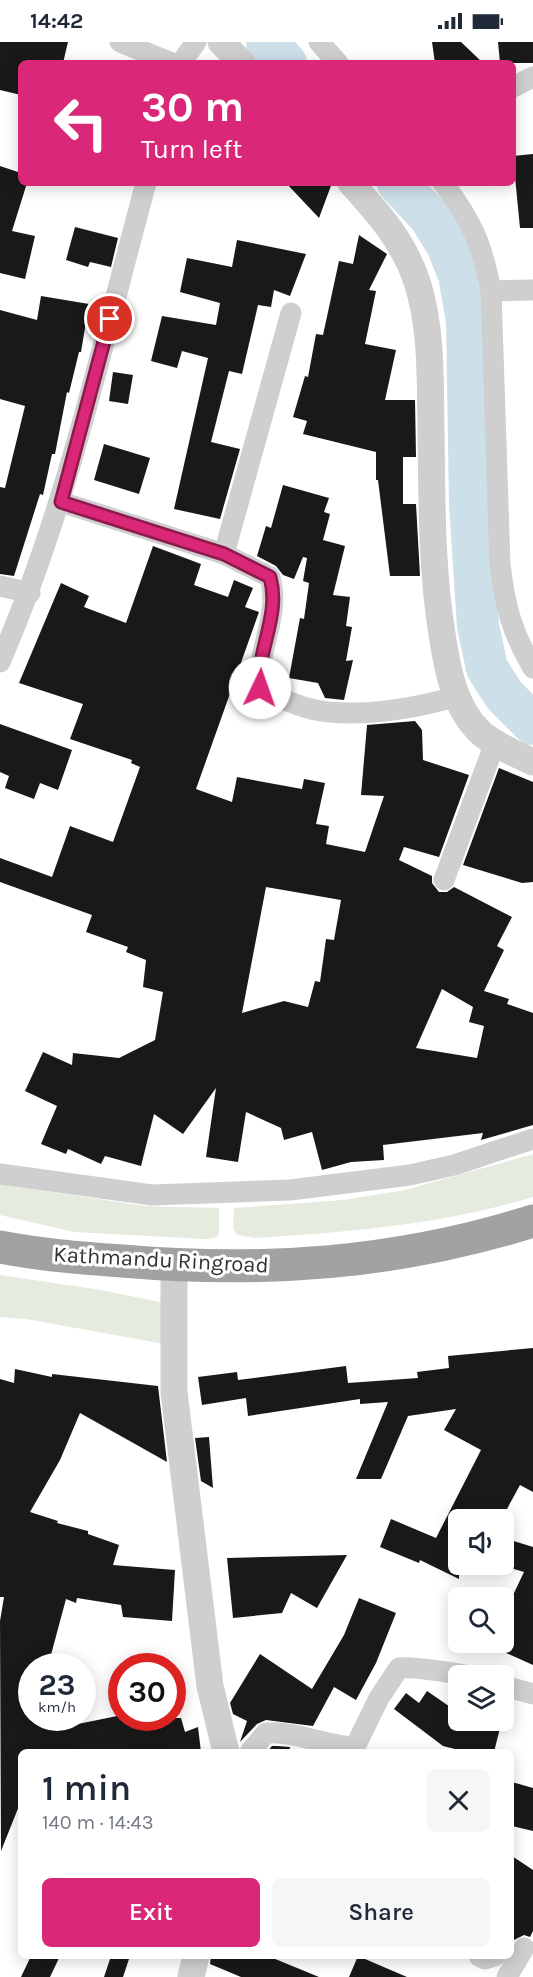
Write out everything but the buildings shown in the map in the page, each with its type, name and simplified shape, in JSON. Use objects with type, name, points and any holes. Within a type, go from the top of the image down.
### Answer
[{"type":"highway","name":"Kathmandu Ringroad","points":[[0,1247],[34,1254],[174,1265],[227,1267],[314,1265],[441,1247],[533,1221]]},
{"type":"street","points":[[120,42],[165,60]]},
{"type":"street","points":[[183,60],[196,42]]},
{"type":"street","points":[[221,42],[239,60]]},
{"type":"street","points":[[319,42],[335,60]]},
{"type":"street","points":[[516,86],[533,77]]},
{"type":"street","points":[[0,662],[30,593],[61,502],[146,186]]},
{"type":"street","points":[[354,186],[387,223],[405,251],[418,286],[426,321],[430,365],[436,583],[447,665],[457,696],[468,717],[481,733],[495,744],[533,762]]},
{"type":"street","points":[[444,186],[468,218],[483,249],[491,291],[500,565],[504,605],[517,640],[533,668]]},
{"type":"street","points":[[491,291],[533,291]]},
{"type":"street","points":[[224,554],[291,313]]},
{"type":"street","points":[[61,502],[224,554],[270,577],[274,590],[273,614],[258,671],[260,688],[296,705],[335,710],[396,710],[428,705],[457,696]]},
{"type":"street","points":[[0,586],[30,593]]},
{"type":"street","points":[[444,880],[495,744]]},
{"type":"street","points":[[0,1174],[152,1195],[290,1190],[410,1175],[454,1165],[533,1139]]},
{"type":"street","points":[[174,1265],[174,1392],[210,1686],[225,1749]]},
{"type":"street","points":[[253,1749],[266,1733],[280,1732],[319,1740],[333,1747],[356,1747],[378,1698],[399,1668],[409,1666],[428,1672],[448,1674]]},
{"type":"street","points":[[514,1689],[533,1694]]},
{"type":"street","points":[[507,1977],[523,1946]]},
{"type":"street","points":[[191,1977],[195,1959]]},
{"type":"shaded area","points":[[533,1154],[533,1197],[499,1207],[430,1221],[325,1233],[254,1238],[237,1235],[233,1228],[234,1208],[343,1200],[405,1190]]},
{"type":"shaded area","points":[[0,1184],[144,1206],[219,1208],[219,1234],[215,1238],[205,1239],[74,1232],[0,1215]]},
{"type":"shaded area","points":[[0,1275],[101,1290],[164,1303],[170,1345],[26,1319],[0,1317]]},
{"type":"waterway","points":[[267,42],[283,60]]},
{"type":"waterway","points":[[401,186],[429,216],[447,245],[459,275],[467,321],[470,505],[478,626],[487,668],[504,695],[533,724]]},
{"type":"route","points":[[110,319],[61,502],[224,554],[270,577],[274,590],[273,614],[258,671],[260,688]]}]
